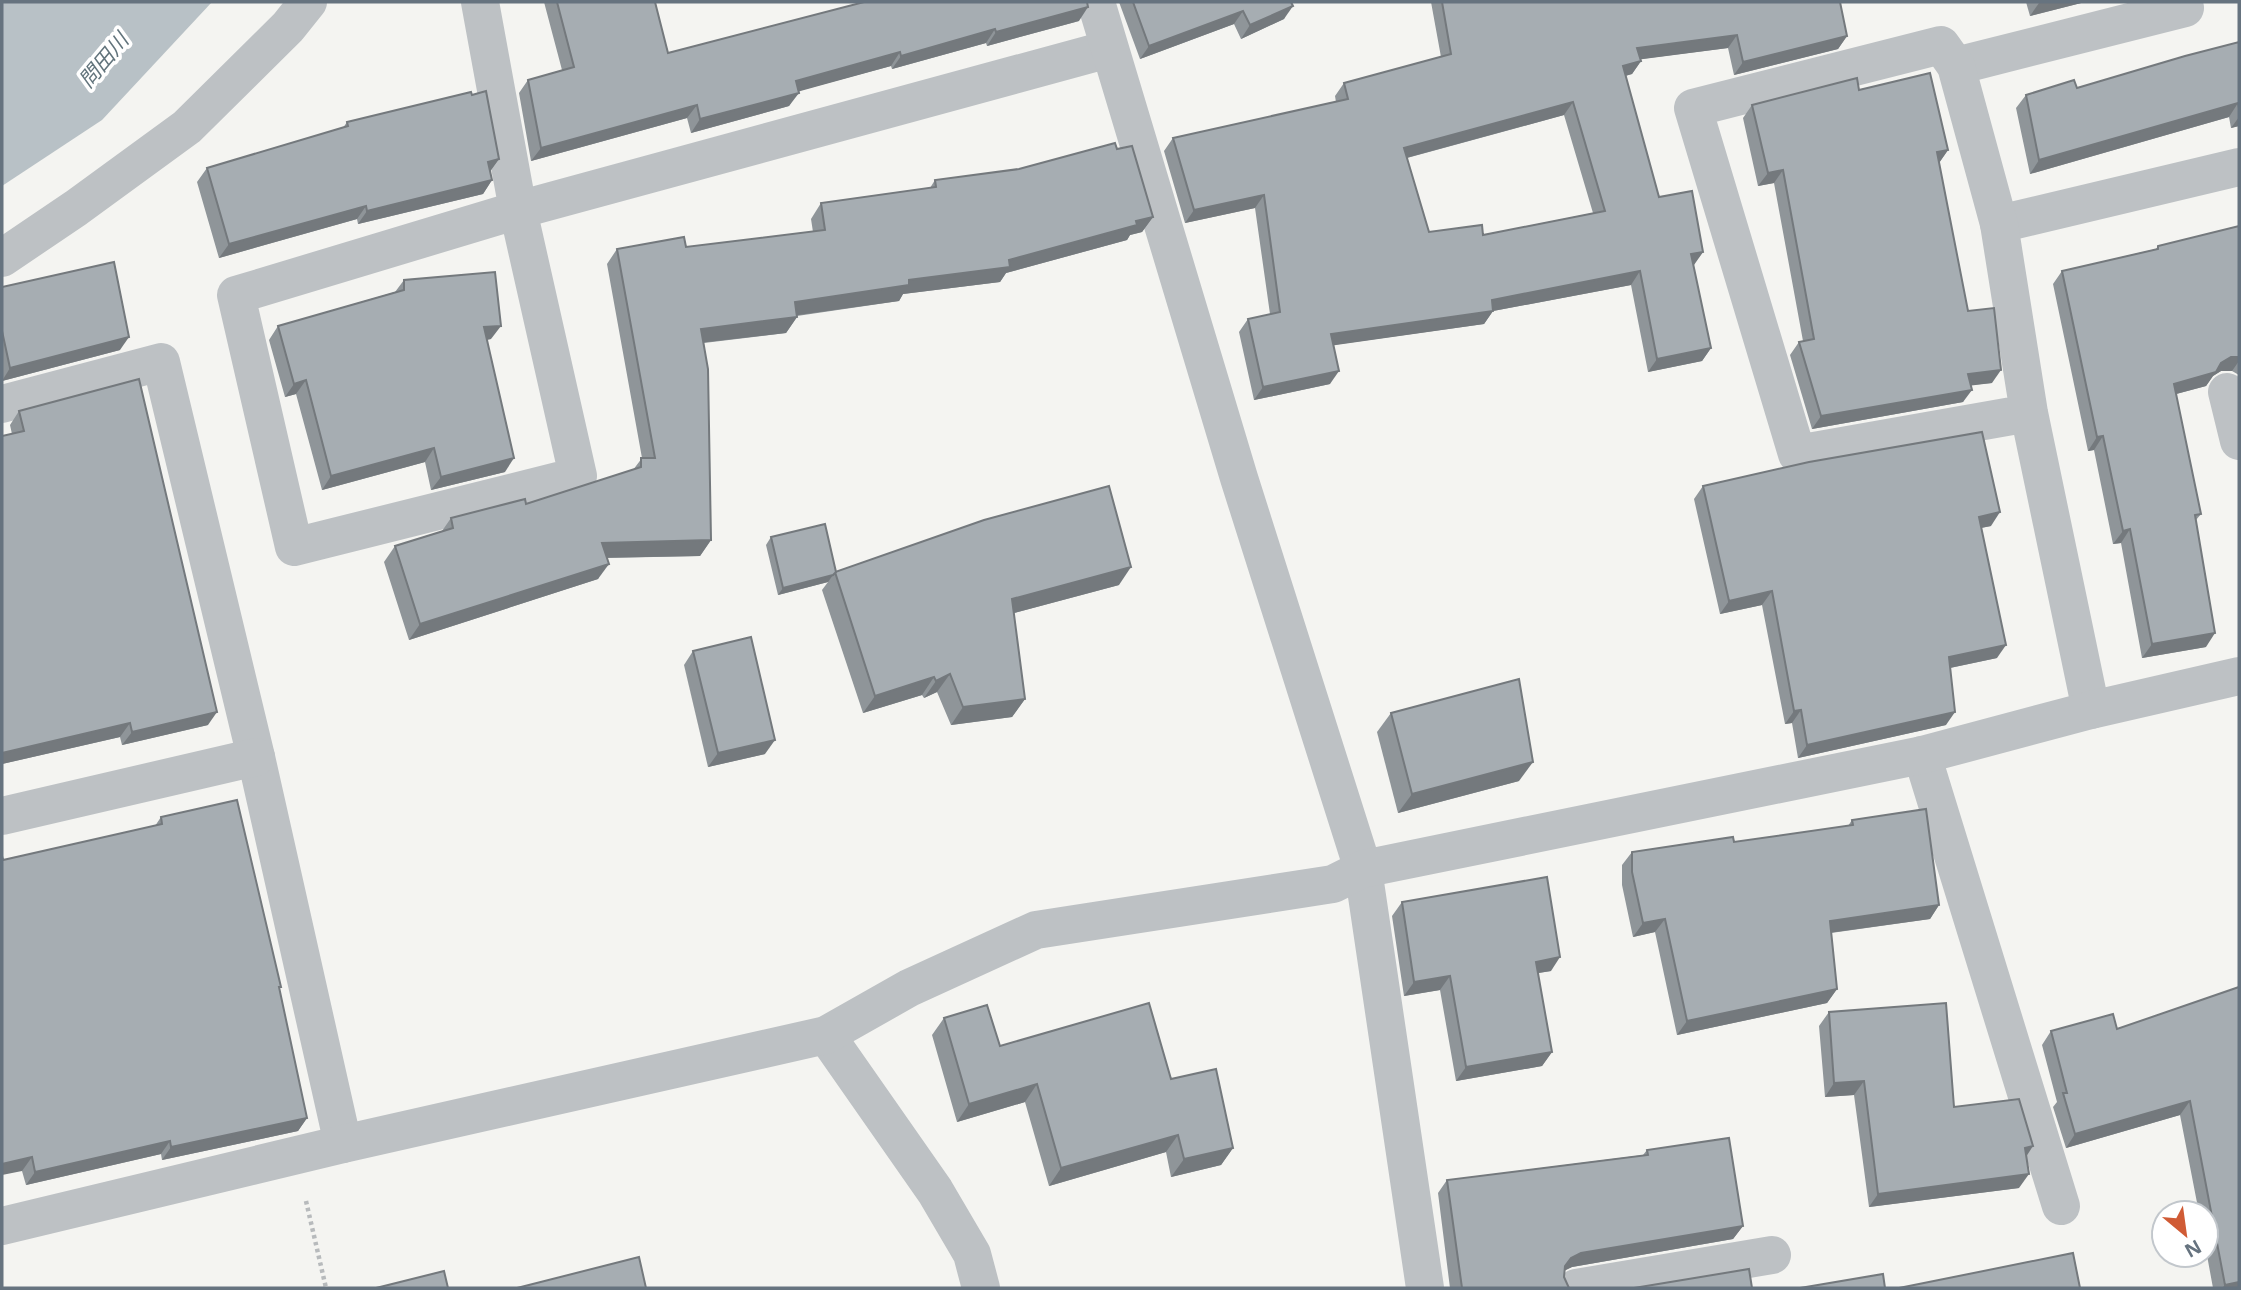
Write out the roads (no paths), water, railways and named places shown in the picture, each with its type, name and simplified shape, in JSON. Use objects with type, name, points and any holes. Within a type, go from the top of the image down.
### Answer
[{"type":"street","points":[[2,258],[187,127],[288,27],[307,2]]},
{"type":"street","points":[[480,2],[518,209],[578,476],[294,547],[236,295],[518,209],[1109,49]]},
{"type":"street","points":[[1096,2],[1240,478],[1363,869],[1425,1288]]},
{"type":"street","points":[[1956,66],[2185,8]]},
{"type":"street","points":[[2029,412],[1797,454],[1693,108],[1941,45],[1956,66],[1999,224],[2029,412],[2091,710]]},
{"type":"street","points":[[1999,224],[2239,167]]},
{"type":"street","points":[[2,404],[161,362],[256,757],[343,1144]]},
{"type":"street","points":[[2227,392],[2239,441]]},
{"type":"street","points":[[2,1226],[343,1144],[827,1035],[909,988],[1035,930],[1333,884],[1363,869],[1922,755],[2091,710],[2239,676]]},
{"type":"street","points":[[1922,755],[2061,1206]]},
{"type":"street","points":[[2,816],[256,757]]},
{"type":"street","points":[[827,1035],[935,1191],[972,1254],[981,1288]]},
{"type":"street","points":[[1576,1288],[1772,1255]]},
{"type":"water","name":"問田川","points":[[2,2],[212,2],[102,120],[2,186]]}]
